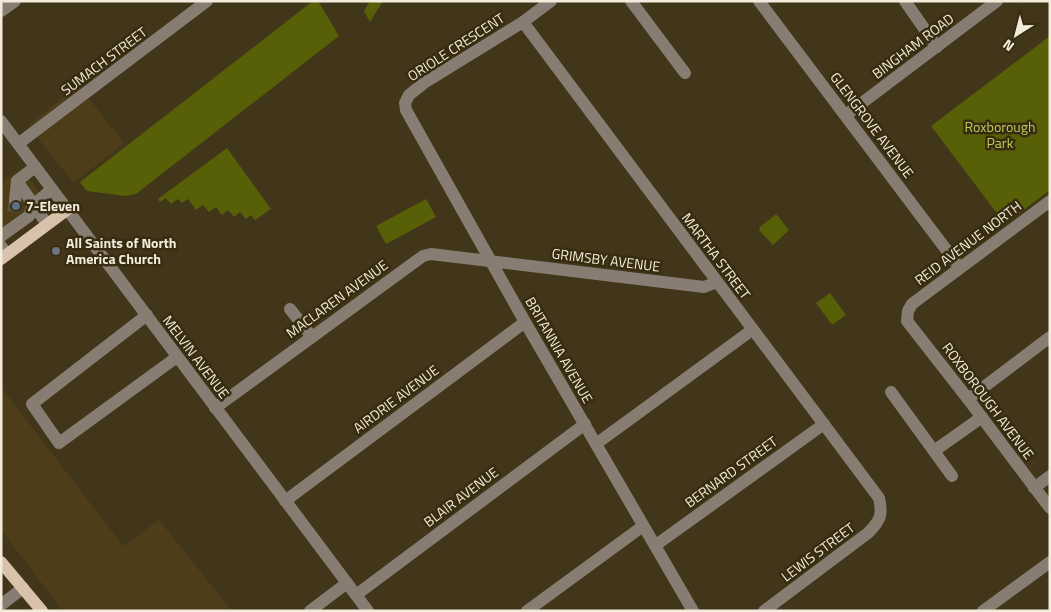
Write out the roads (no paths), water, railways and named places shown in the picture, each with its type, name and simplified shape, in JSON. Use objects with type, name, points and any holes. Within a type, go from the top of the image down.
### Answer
[{"type":"main road","points":[[3,253],[68,209]]},
{"type":"main road","points":[[1,562],[42,611]]},
{"type":"street","points":[[1,11],[14,1]]},
{"type":"street","name":"SUMACH STREET","points":[[18,144],[207,1]]},
{"type":"street","name":"ORIOLE CRESCENT","points":[[405,102],[409,95],[424,83],[523,22],[551,1]]},
{"type":"street","points":[[631,1],[685,73]]},
{"type":"street","name":"GLENGROVE AVENUE","points":[[759,1],[960,268]]},
{"type":"street","points":[[906,1],[937,47]]},
{"type":"street","name":"BINGHAM ROAD","points":[[846,115],[997,1]]},
{"type":"street","name":"MARTHA STREET","points":[[523,22],[879,498],[882,510]]},
{"type":"street","name":"BRITANNIA AVENUE","points":[[405,102],[406,110],[490,261],[693,611]]},
{"type":"street","name":"MELVIN AVENUE","points":[[1,121],[368,611]]},
{"type":"street","points":[[6,232],[14,206],[17,181],[35,167]]},
{"type":"street","points":[[17,181],[48,224]]},
{"type":"street","points":[[6,232],[29,216],[33,205],[52,189]]},
{"type":"street","name":"REID AVENUE NORTH","points":[[908,312],[912,304],[1050,201]]},
{"type":"street","name":"MACLAREN AVENUE","points":[[215,408],[422,256],[431,254],[490,261]]},
{"type":"street","name":"GRIMSBY AVENUE","points":[[490,261],[693,286],[704,287],[717,282]]},
{"type":"street","points":[[290,309],[312,337]]},
{"type":"street","name":"ROXBOROUGH AVENUE","points":[[908,312],[907,321],[968,398],[1050,508]]},
{"type":"street","points":[[147,315],[32,404],[59,443],[178,357]]},
{"type":"street","name":"AIRDRIE AVENUE","points":[[285,502],[525,322]]},
{"type":"street","points":[[596,444],[752,330]]},
{"type":"street","points":[[968,398],[1050,337]]},
{"type":"street","points":[[891,392],[952,476]]},
{"type":"street","points":[[934,451],[982,417]]},
{"type":"street","name":"BLAIR AVENUE","points":[[356,595],[585,424]]},
{"type":"street","name":"BERNARD STREET","points":[[656,545],[824,424]]},
{"type":"street","points":[[1034,488],[1050,476]]},
{"type":"street","name":"LEWIS STREET","points":[[764,611],[868,533],[878,524],[882,510]]},
{"type":"street","points":[[528,611],[642,526]]},
{"type":"street","points":[[983,611],[1050,562]]},
{"type":"street","points":[[310,611],[347,583]]},
{"type":"street","points":[[1,604],[22,588]]},
{"type":"tunnel","points":[[13,212],[15,200]]},
{"type":"place","name":"7-Eleven","points":[[16,206]]},
{"type":"place","name":"All Saints of North America Church","points":[[56,251]]},
{"type":"park label","name":"Roxborough Park","points":[[1000,136]]}]
